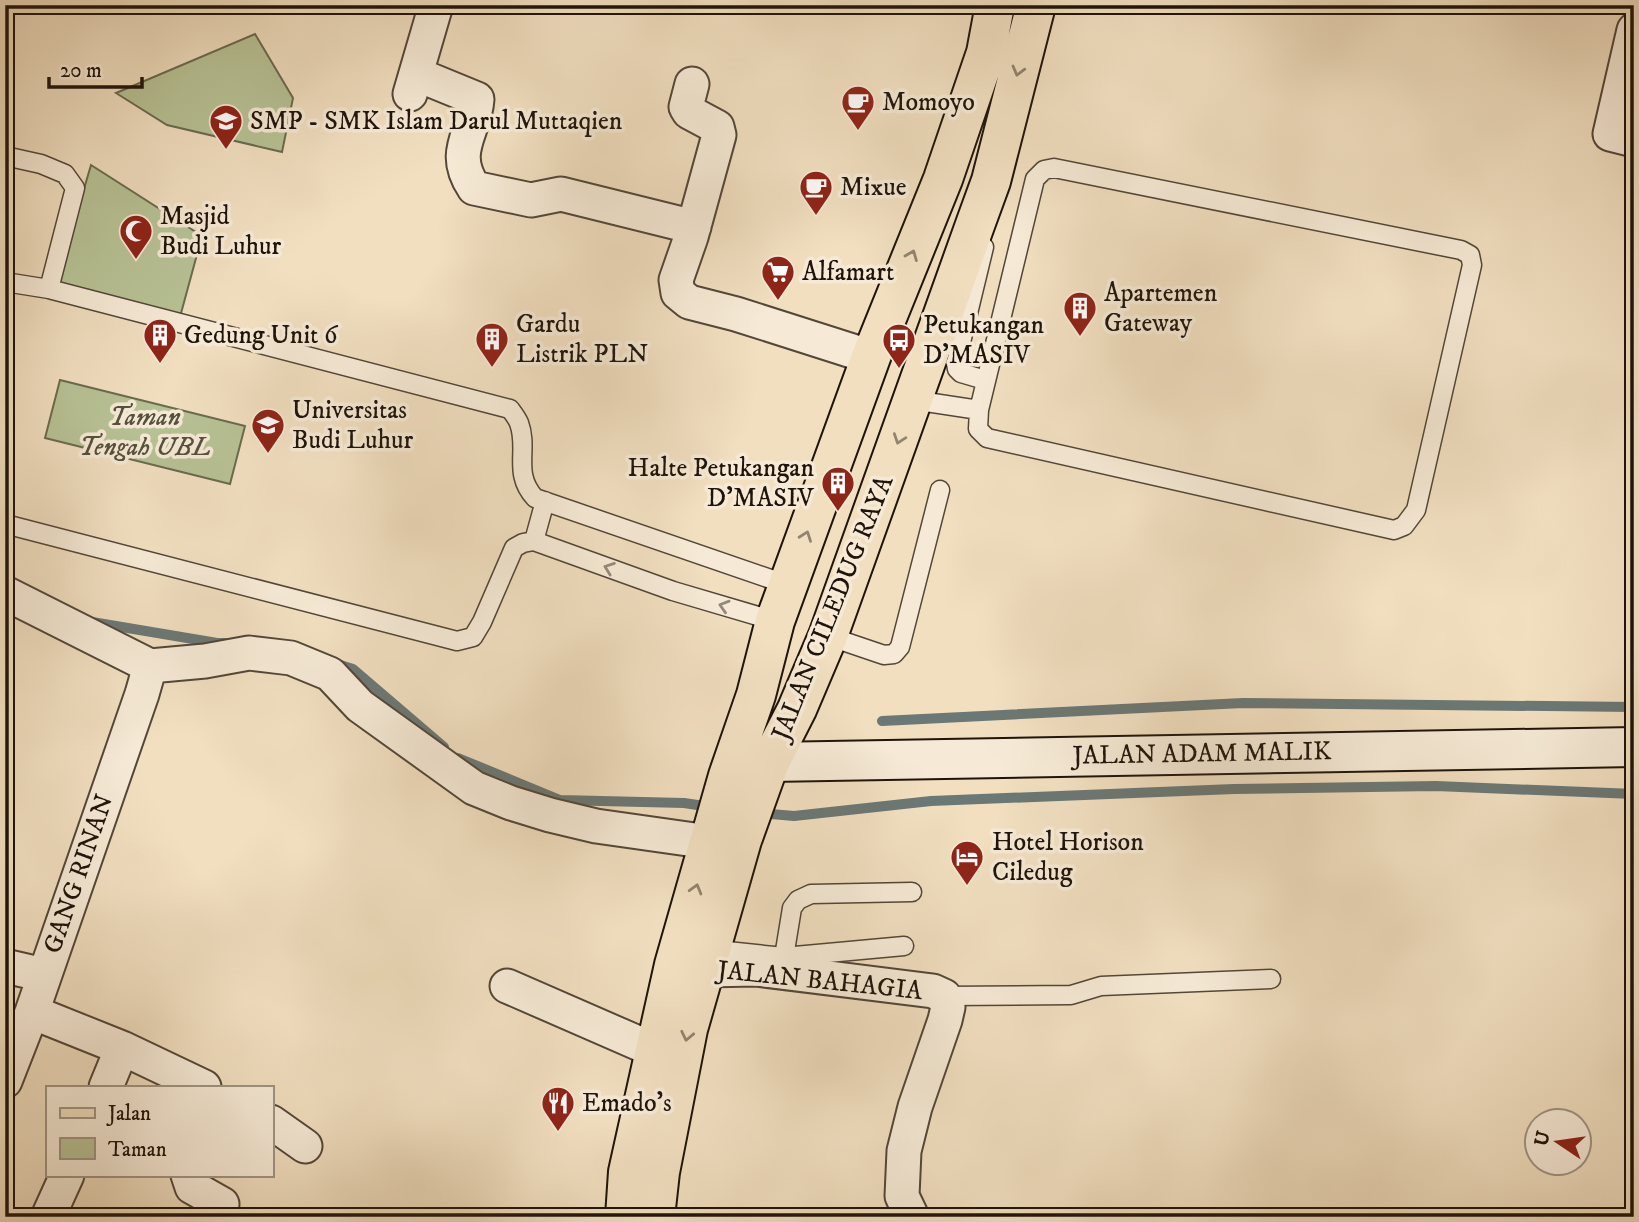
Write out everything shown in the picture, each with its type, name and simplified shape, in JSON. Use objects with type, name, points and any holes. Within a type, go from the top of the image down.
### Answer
[{"type":"main road","name":"JALAN CILEDUG RAYA","points":[[625,1217],[628,1172],[654,1050],[693,957],[725,841],[749,770],[756,695],[775,621],[871,357],[943,179],[986,53],[995,5]]},
{"type":"main road","name":"JALAN CILEDUG RAYA","points":[[749,770],[797,709],[828,636],[991,181],[1036,5]]},
{"type":"main road","points":[[775,621],[828,636]]},
{"type":"main road","name":"JALAN CILEDUG RAYA","points":[[655,1217],[660,1172],[686,1042],[693,957]]},
{"type":"street","points":[[436,5],[413,84],[477,99],[463,153],[468,179],[474,188],[531,200],[561,194],[694,227]]},
{"type":"street","points":[[1634,30],[1610,134],[1634,139]]},
{"type":"street","points":[[692,84],[686,107],[689,112],[717,127],[719,135],[694,227],[676,280],[678,293],[684,299],[871,357]]},
{"type":"street","points":[[5,593],[150,666],[205,661],[249,653],[291,658],[330,674],[360,706],[474,788],[511,803],[596,826],[725,841]]},
{"type":"street","name":"GANG RINAN","points":[[5,1081],[32,1012],[150,666]]},
{"type":"street","name":"JALAN ADAM MALIK","points":[[749,770],[1634,747]]},
{"type":"street","name":"JALAN BAHAGIA","points":[[693,957],[756,969],[933,992],[944,996],[948,1007],[945,1020],[915,1107],[904,1151],[902,1196],[912,1217]]},
{"type":"street","points":[[5,966],[44,975]]},
{"type":"street","points":[[507,986],[654,1050]]},
{"type":"street","points":[[32,1012],[122,1048],[202,1086]]},
{"type":"street","points":[[106,1086],[122,1048]]},
{"type":"street","points":[[273,1123],[304,1146]]},
{"type":"street","points":[[48,1217],[67,1176]]},
{"type":"street","points":[[188,1176],[192,1188],[222,1205],[218,1217]]},
{"type":"lane","points":[[986,53],[1006,5]]},
{"type":"lane","points":[[5,156],[41,164],[65,174],[75,188],[49,289]]},
{"type":"lane","points":[[1054,168],[1461,250],[1471,255],[1472,265],[1416,510],[1404,526],[1394,530],[987,438],[978,429],[979,410],[1035,179],[1044,170],[1054,168]]},
{"type":"lane","points":[[985,380],[961,373],[956,363],[985,245],[991,181]]},
{"type":"lane","points":[[5,282],[49,289],[510,409],[519,422],[523,480],[526,489],[534,498],[788,585]]},
{"type":"lane","points":[[913,400],[979,410]]},
{"type":"lane","points":[[828,636],[884,655],[894,654],[900,647],[940,490]]},
{"type":"lane","points":[[534,541],[545,501]]},
{"type":"lane","points":[[5,524],[457,641],[473,637],[478,630],[514,548],[534,541],[673,590],[775,621]]},
{"type":"lane","points":[[784,957],[792,908],[798,900],[811,894],[912,892]]},
{"type":"lane","points":[[693,957],[784,957],[904,946]]},
{"type":"lane","points":[[944,996],[1071,995],[1101,986],[1271,979]]},
{"type":"green space","points":[[255,34],[293,98],[282,152],[167,125],[116,93]]},
{"type":"green space","points":[[91,165],[202,236],[180,317],[56,284]]},
{"type":"green space","name":"Taman Tengah UBL","points":[[60,380],[245,426],[230,484],[45,438]]},
{"type":"waterway","points":[[92,622],[225,643]]},
{"type":"waterway","points":[[334,663],[353,669],[444,747]]},
{"type":"waterway","points":[[882,721],[1243,703],[1634,707]]},
{"type":"waterway","points":[[458,758],[560,800],[684,803],[711,807]]},
{"type":"waterway","points":[[760,813],[794,816],[931,801],[1234,789],[1436,786],[1634,794]]},
{"type":"place","name":"Momoyo","points":[[858,132]]},
{"type":"place","name":"SMP - SMK Islam Darul Muttaqien","points":[[226,151]]},
{"type":"place","name":"Mixue","points":[[816,217]]},
{"type":"place","name":"Masjid Budi Luhur","points":[[136,261]]},
{"type":"place","name":"Alfamart","points":[[778,302]]},
{"type":"place","name":"Apartemen Gateway","points":[[1080,338]]},
{"type":"place","name":"Gedung Unit 6","points":[[160,365]]},
{"type":"place","name":"Gardu Listrik PLN","points":[[492,369]]},
{"type":"place","name":"Petukangan D'MASIV","points":[[899,370]]},
{"type":"place","name":"Universitas Budi Luhur","points":[[268,455]]},
{"type":"place","name":"Halte Petukangan D'MASIV","points":[[838,513]]},
{"type":"place","name":"Hotel Horison Ciledug","points":[[967,887]]},
{"type":"place","name":"Emado's","points":[[558,1133]]}]
